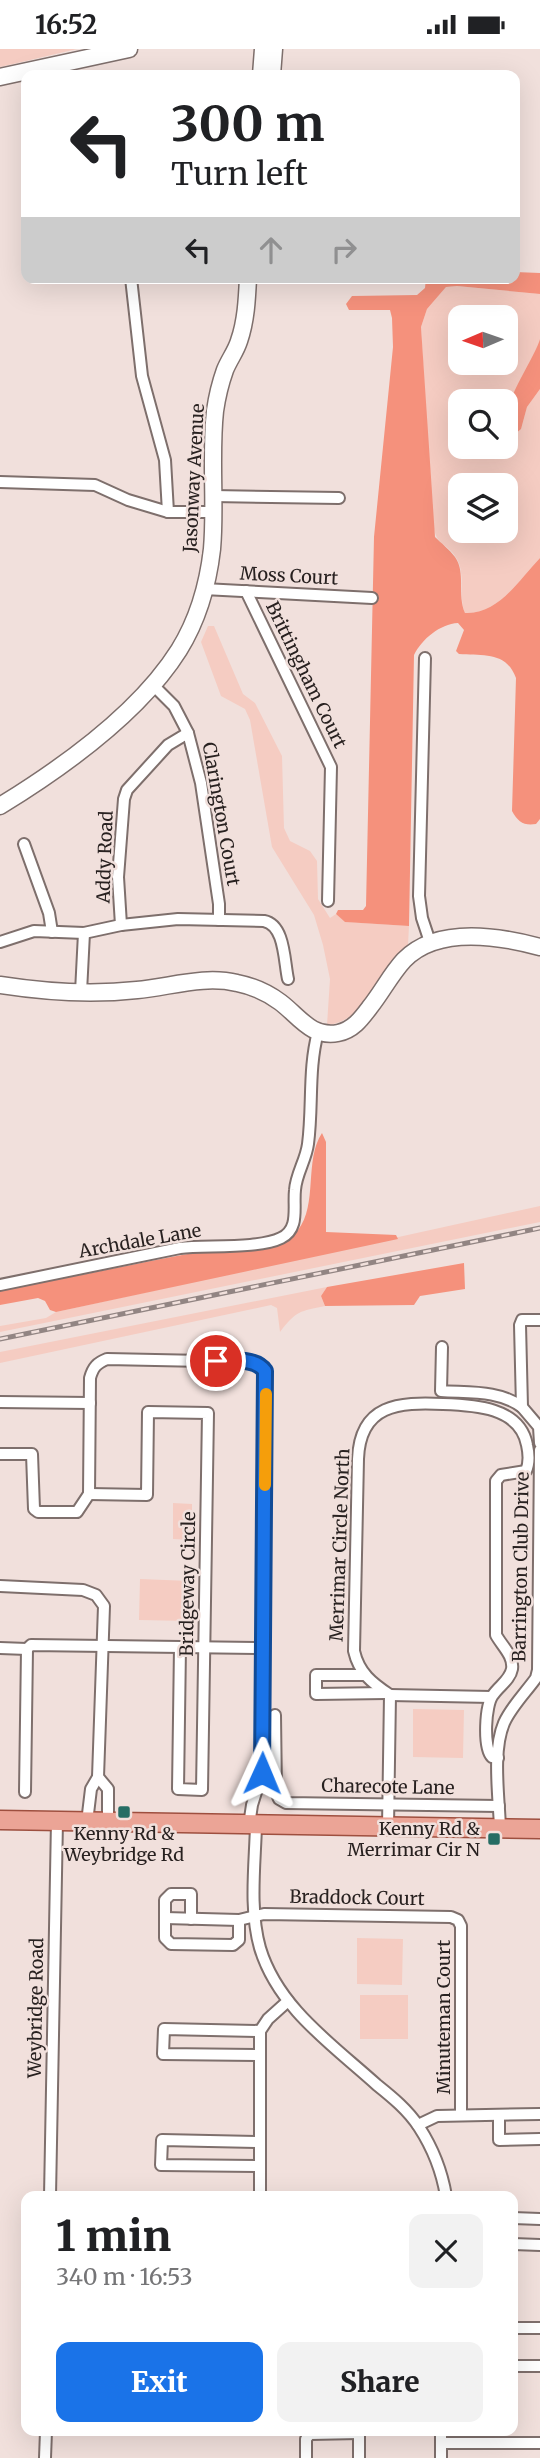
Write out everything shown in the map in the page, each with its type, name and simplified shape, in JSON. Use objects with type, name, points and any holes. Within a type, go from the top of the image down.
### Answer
[{"type":"main road","points":[[0,1820],[540,1829]]},
{"type":"street","points":[[32,70],[129,49]]},
{"type":"street","points":[[261,70],[263,49]]},
{"type":"street","points":[[272,70],[274,49]]},
{"type":"street","points":[[0,77],[21,72]]},
{"type":"street","points":[[132,284],[142,376],[165,460],[168,512]]},
{"type":"street","name":"Jasonway Avenue","points":[[0,806],[48,777],[125,712],[178,651],[194,622],[211,551],[214,421],[218,392],[239,342],[245,317],[248,284]]},
{"type":"street","points":[[0,482],[95,485],[128,500],[168,512],[213,512]]},
{"type":"street","points":[[213,496],[340,498]]},
{"type":"street","name":"Moss Court","points":[[204,589],[372,598]]},
{"type":"street","name":"Brittingham Court","points":[[246,591],[331,767],[328,901]]},
{"type":"street","points":[[425,658],[419,896],[422,918],[430,942]]},
{"type":"street","name":"Clarington Court","points":[[152,684],[174,706],[188,733],[201,783],[219,920]]},
{"type":"street","name":"Addy Road","points":[[121,925],[118,877],[127,790],[168,745],[188,733]]},
{"type":"street","points":[[24,844],[50,913],[52,932]]},
{"type":"street","points":[[0,942],[34,931],[83,933],[121,925],[178,919],[264,921],[275,926],[288,979]]},
{"type":"street","points":[[81,992],[83,933]]},
{"type":"street","points":[[0,985],[81,992],[136,991],[206,980],[236,983],[271,997],[306,1026],[318,1032],[339,1033],[356,1024],[403,961],[430,942],[483,938],[540,947]]},
{"type":"street","name":"Archdale Lane","points":[[0,1285],[180,1248],[275,1241],[285,1237],[292,1229],[296,1184],[308,1143],[310,1067],[318,1032]]},
{"type":"street","points":[[522,1407],[520,1325],[522,1320],[540,1320]]},
{"type":"street","points":[[442,1346],[441,1391],[495,1394],[512,1399],[539,1427]]},
{"type":"street","points":[[0,1454],[32,1454],[33,1509],[38,1512],[77,1512],[89,1494],[92,1369],[98,1362],[107,1359],[253,1362],[261,1365],[265,1371],[262,1773],[252,1805],[255,1917],[260,1949],[271,1974],[288,2001],[418,2125],[432,2151],[444,2191]]},
{"type":"street","points":[[0,1402],[90,1403]]},
{"type":"street","name":"Merrimar Circle North","points":[[365,1675],[357,1665],[354,1651],[358,1453],[362,1435],[374,1416],[397,1405],[409,1402],[472,1405],[497,1411],[519,1425],[529,1456],[528,1468],[523,1472],[501,1475],[496,1481],[496,1635],[510,1655],[513,1666],[509,1677],[491,1697]]},
{"type":"street","name":"Bridgeway Circle","points":[[89,1494],[147,1495],[148,1412],[208,1413],[202,1790],[178,1789],[180,1647]]},
{"type":"street","points":[[540,1416],[540,1443]]},
{"type":"street","name":"Barrington Club Drive","points":[[498,1758],[504,1724],[536,1678],[538,1669],[540,1450]]},
{"type":"street","points":[[0,1586],[83,1590],[96,1595],[104,1606],[98,1777],[91,1789],[87,1822]]},
{"type":"street","points":[[0,1648],[27,1649],[32,1645],[262,1648]]},
{"type":"street","points":[[25,1792],[27,1649]]},
{"type":"street","points":[[388,1694],[365,1675],[316,1675],[316,1695],[491,1697],[486,1748],[492,1757],[498,1758],[500,1828]]},
{"type":"street","points":[[388,1694],[388,1827]]},
{"type":"street","name":"Charecote Lane","points":[[275,1714],[276,1792],[279,1799],[286,1803],[499,1806]]},
{"type":"street","points":[[98,1777],[108,1789],[108,1822]]},
{"type":"street","name":"Weybridge Road","points":[[50,2191],[57,1821]]},
{"type":"street","points":[[191,1919],[191,1894],[171,1894],[165,1900],[165,1938],[171,1944],[233,1945],[239,1940],[240,1920]]},
{"type":"street","name":"Braddock Court","points":[[165,1918],[240,1920],[264,1914],[291,1914],[451,1917],[458,1920]]},
{"type":"street","name":"Minuteman Court","points":[[458,1920],[461,1926],[461,2115]]},
{"type":"street","points":[[260,2191],[260,2031],[268,2019],[288,2001]]},
{"type":"street","points":[[260,2031],[164,2029],[163,2054],[260,2055]]},
{"type":"street","points":[[418,2125],[437,2116],[540,2114]]},
{"type":"street","points":[[499,2115],[499,2140],[540,2139]]},
{"type":"street","points":[[260,2142],[162,2140],[161,2165],[260,2166]]},
{"type":"street","points":[[518,2218],[540,2218]]},
{"type":"street","points":[[518,2245],[540,2245]]},
{"type":"street","points":[[518,2328],[540,2328]]},
{"type":"street","points":[[518,2366],[540,2366]]},
{"type":"street","points":[[46,2436],[46,2458]]},
{"type":"street","points":[[306,2458],[308,2436]]},
{"type":"street","points":[[359,2436],[359,2458]]},
{"type":"street","points":[[441,2436],[441,2458]]},
{"type":"street","points":[[441,2443],[540,2442]]},
{"type":"shaded area","points":[[0,49],[77,49],[0,67]]},
{"type":"shaded area","points":[[520,272],[540,273],[540,294],[446,287],[427,309],[421,327],[435,537],[453,554],[458,563],[465,613],[477,612],[498,602],[540,558],[540,819],[536,824],[525,824],[512,811],[516,678],[512,669],[493,657],[459,654],[456,651],[464,630],[458,623],[438,629],[414,655],[409,926],[345,922],[336,914],[338,910],[363,910],[366,906],[374,537],[393,347],[390,310],[349,310],[346,304],[352,296],[417,295],[425,288],[425,284],[520,284]]},
{"type":"shaded area","points":[[446,287],[540,294],[540,339],[521,429],[527,407],[540,389],[540,558],[507,595],[477,612],[465,613],[460,566],[453,553],[436,535],[432,518],[421,327],[427,309]]},
{"type":"shaded area","points":[[540,339],[540,389],[527,407],[518,432],[516,389]]},
{"type":"shaded area","points":[[208,626],[214,626],[243,694],[255,703],[282,756],[284,828],[290,841],[310,851],[317,861],[318,899],[330,918],[336,914],[346,922],[409,926],[408,945],[363,1005],[341,1021],[327,1025],[330,979],[323,945],[314,915],[272,847],[250,720],[245,709],[221,696],[201,642]]},
{"type":"shaded area","points":[[322,1133],[326,1142],[326,1232],[396,1235],[398,1239],[56,1312],[50,1310],[45,1301],[38,1298],[0,1305],[0,1289],[267,1243],[292,1235],[304,1220],[308,1208],[313,1156]]},
{"type":"shaded area","points":[[540,1206],[540,1222],[0,1332],[0,1326],[46,1318],[56,1312]]},
{"type":"shaded area","points":[[464,1263],[465,1289],[420,1296],[414,1305],[325,1306],[321,1296],[327,1287]]},
{"type":"shaded area","points":[[327,1287],[321,1296],[325,1306],[299,1313],[280,1332],[277,1308],[271,1305],[0,1363],[0,1352]]},
{"type":"shaded area","points":[[173,1503],[192,1504],[192,1540],[173,1539]]},
{"type":"shaded area","points":[[140,1579],[190,1581],[189,1621],[139,1620]]},
{"type":"shaded area","points":[[413,1709],[464,1710],[463,1758],[413,1757]]},
{"type":"shaded area","points":[[357,1938],[403,1939],[402,1985],[357,1984]]},
{"type":"shaded area","points":[[360,1995],[408,1995],[408,2039],[360,2039]]},
{"type":"railway","points":[[0,1339],[540,1228]]},
{"type":"slow traffic","points":[[265,1485],[266,1394]]},
{"type":"place","name":"Kenny Rd & Weybridge Rd","points":[[124,1812]]},
{"type":"place","name":"Kenny Rd & Merrimar Cir N","points":[[494,1839]]},
{"type":"route","points":[[216,1361],[253,1362],[261,1365],[266,1378],[262,1773]]}]
